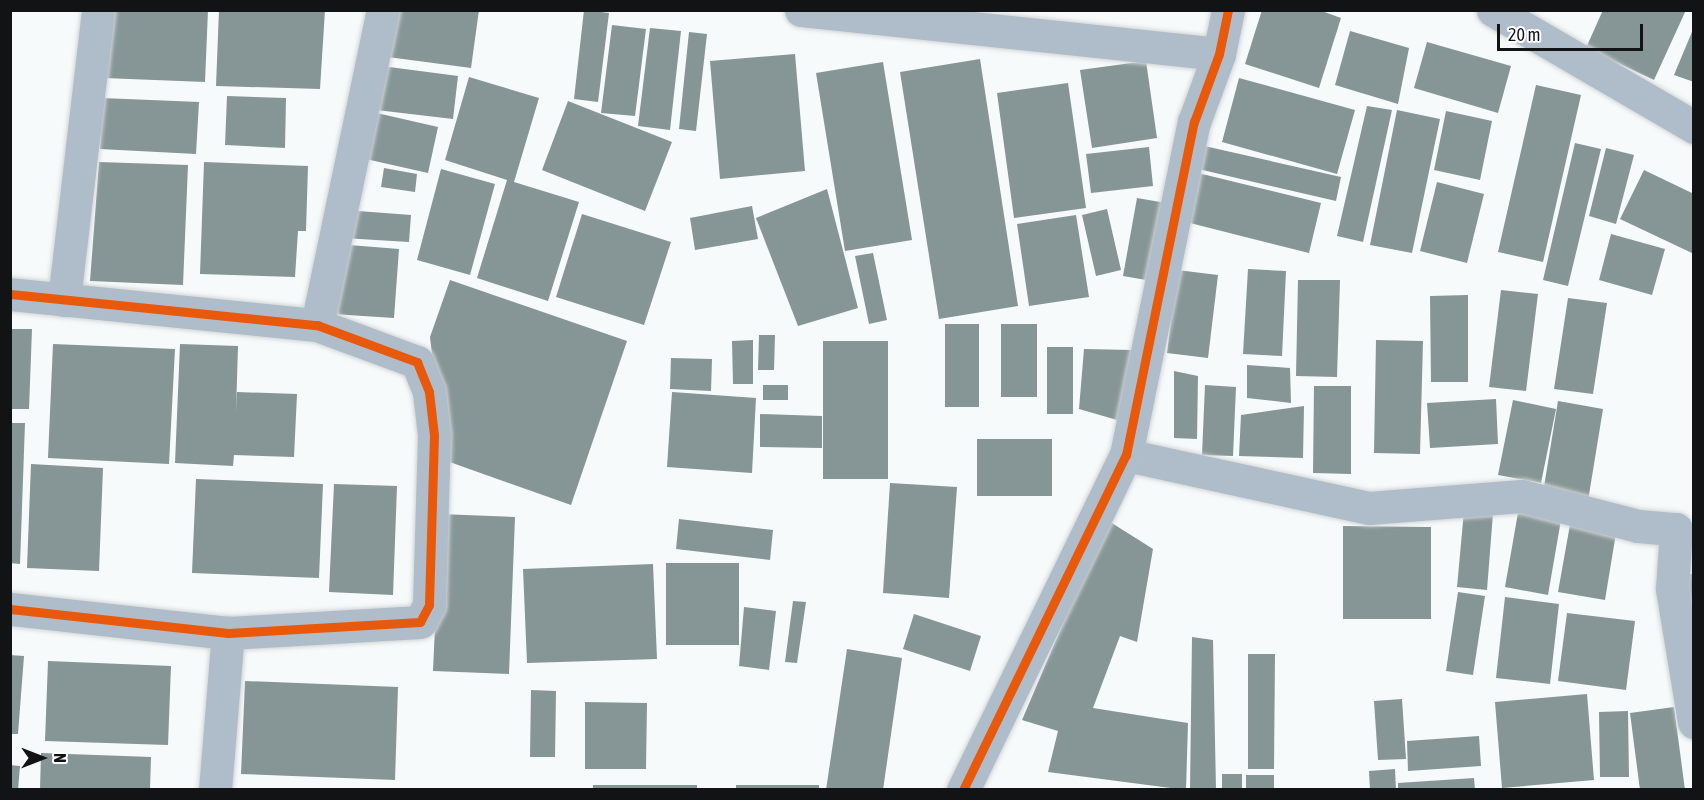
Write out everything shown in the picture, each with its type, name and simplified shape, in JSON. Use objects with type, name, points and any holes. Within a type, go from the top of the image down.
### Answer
[{"type":"street","points":[[64,300],[98,10]]},
{"type":"street","points":[[317,325],[383,10]]},
{"type":"street","points":[[801,10],[1219,54]]},
{"type":"street","points":[[963,789],[1126,455],[1194,122],[1219,54],[1228,10]]},
{"type":"street","points":[[1493,10],[1694,127]]},
{"type":"street","points":[[10,294],[317,325],[417,362],[429,392],[434,435],[429,605],[420,622],[405,625],[228,633],[10,609]]},
{"type":"street","points":[[1126,455],[1369,508],[1522,496],[1638,526],[1676,529],[1672,589],[1694,722]]},
{"type":"street","points":[[215,789],[228,633]]},
{"type":"building","points":[[107,10],[208,10],[205,82],[104,78]]},
{"type":"building","points":[[219,10],[325,10],[320,89],[216,86]]},
{"type":"building","points":[[394,10],[479,10],[471,68],[388,57]]},
{"type":"building","points":[[584,10],[609,13],[598,102],[574,99]]},
{"type":"building","points":[[1262,10],[1319,10],[1341,18],[1319,88],[1245,64]]},
{"type":"building","points":[[1603,10],[1686,10],[1654,80],[1586,48]]},
{"type":"building","points":[[612,25],[646,29],[635,116],[601,113]]},
{"type":"building","points":[[1694,27],[1694,82],[1674,75]]},
{"type":"building","points":[[650,28],[681,31],[670,130],[638,126]]},
{"type":"building","points":[[1350,31],[1409,48],[1398,104],[1335,85]]},
{"type":"building","points":[[689,32],[707,34],[696,131],[679,129]]},
{"type":"building","points":[[1427,42],[1511,66],[1498,113],[1414,88]]},
{"type":"building","points":[[795,54],[805,171],[720,179],[710,61]]},
{"type":"building","points":[[980,59],[1018,306],[939,319],[900,72]]},
{"type":"building","points":[[1146,61],[1157,138],[1092,148],[1080,70]]},
{"type":"building","points":[[883,62],[912,240],[845,251],[816,73]]},
{"type":"building","points":[[374,65],[458,76],[453,119],[368,109]]},
{"type":"building","points":[[469,77],[539,98],[514,182],[579,202],[548,301],[477,278],[507,180],[445,160]]},
{"type":"building","points":[[1239,78],[1355,110],[1337,174],[1222,142]]},
{"type":"building","points":[[1068,83],[1086,208],[1014,218],[997,93]]},
{"type":"building","points":[[1536,85],[1581,95],[1543,262],[1498,252]]},
{"type":"building","points":[[227,96],[286,98],[285,148],[225,145]]},
{"type":"building","points":[[102,98],[199,102],[196,154],[100,149]]},
{"type":"building","points":[[568,101],[672,142],[645,211],[542,170]]},
{"type":"building","points":[[1367,106],[1392,110],[1363,242],[1337,236]]},
{"type":"building","points":[[1397,110],[1440,119],[1412,253],[1370,245]]},
{"type":"building","points":[[368,111],[438,127],[428,173],[357,157]]},
{"type":"building","points":[[1446,111],[1492,121],[1480,180],[1434,170]]},
{"type":"building","points":[[1575,143],[1601,149],[1568,286],[1543,280]]},
{"type":"building","points":[[1200,145],[1341,177],[1336,201],[1194,168]]},
{"type":"building","points":[[1149,147],[1153,186],[1091,193],[1086,154]]},
{"type":"building","points":[[1606,148],[1634,155],[1616,224],[1589,216]]},
{"type":"building","points":[[99,162],[188,165],[183,285],[90,281]]},
{"type":"building","points":[[204,162],[308,166],[306,231],[298,231],[295,277],[200,274]]},
{"type":"building","points":[[384,168],[417,174],[415,192],[381,187]]},
{"type":"building","points":[[441,169],[495,184],[470,275],[417,260]]},
{"type":"building","points":[[1644,170],[1694,194],[1694,254],[1620,219]]},
{"type":"building","points":[[1198,173],[1321,203],[1309,253],[1186,222]]},
{"type":"building","points":[[1437,182],[1484,194],[1467,263],[1420,251]]},
{"type":"building","points":[[827,189],[858,308],[798,326],[756,218]]},
{"type":"building","points":[[1137,198],[1166,203],[1152,281],[1123,276]]},
{"type":"building","points":[[752,206],[758,239],[695,250],[690,218]]},
{"type":"building","points":[[1107,209],[1121,270],[1096,276],[1082,215]]},
{"type":"building","points":[[345,210],[411,215],[409,242],[343,238]]},
{"type":"building","points":[[582,214],[671,242],[644,325],[556,297]]},
{"type":"building","points":[[1076,215],[1089,297],[1029,306],[1017,224]]},
{"type":"building","points":[[1611,234],[1665,249],[1652,295],[1599,280]]},
{"type":"building","points":[[337,244],[399,249],[394,318],[332,314]]},
{"type":"building","points":[[873,253],[887,320],[869,324],[855,256]]},
{"type":"building","points":[[1248,269],[1286,271],[1282,356],[1243,354]]},
{"type":"building","points":[[1177,270],[1218,275],[1208,358],[1167,353]]},
{"type":"building","points":[[450,280],[627,341],[571,505],[444,460],[430,337]]},
{"type":"building","points":[[1298,280],[1340,280],[1337,377],[1296,376]]},
{"type":"building","points":[[1501,290],[1538,294],[1526,391],[1489,387]]},
{"type":"building","points":[[1468,295],[1468,382],[1431,382],[1430,296]]},
{"type":"building","points":[[1568,298],[1607,303],[1593,394],[1554,389]]},
{"type":"building","points":[[945,324],[979,324],[979,407],[945,407]]},
{"type":"building","points":[[1001,324],[1037,324],[1037,397],[1001,397]]},
{"type":"building","points":[[10,329],[32,329],[29,409],[10,409]]},
{"type":"building","points":[[759,335],[775,335],[774,370],[758,370]]},
{"type":"building","points":[[753,340],[753,384],[733,384],[732,341]]},
{"type":"building","points":[[1376,340],[1423,341],[1420,454],[1374,453]]},
{"type":"building","points":[[823,341],[888,341],[888,479],[823,479]]},
{"type":"building","points":[[53,344],[175,349],[169,464],[48,458]]},
{"type":"building","points":[[180,344],[238,346],[236,412],[237,392],[297,394],[294,457],[234,455],[233,466],[175,463]]},
{"type":"building","points":[[1047,347],[1073,347],[1073,414],[1047,414]]},
{"type":"building","points":[[1084,349],[1132,350],[1124,422],[1079,409]]},
{"type":"building","points":[[671,358],[712,359],[711,391],[670,389]]},
{"type":"building","points":[[1247,365],[1290,368],[1291,403],[1247,398]]},
{"type":"building","points":[[1174,371],[1198,376],[1197,439],[1174,438]]},
{"type":"building","points":[[763,385],[788,385],[788,400],[763,400]]},
{"type":"building","points":[[1205,385],[1236,387],[1233,456],[1202,455]]},
{"type":"building","points":[[1314,386],[1351,386],[1351,474],[1313,473]]},
{"type":"building","points":[[672,392],[756,398],[752,473],[667,467]]},
{"type":"building","points":[[1496,399],[1498,444],[1430,448],[1427,403]]},
{"type":"building","points":[[1513,400],[1556,409],[1541,483],[1498,475]]},
{"type":"building","points":[[1558,401],[1603,409],[1587,507],[1542,499]]},
{"type":"building","points":[[1304,406],[1303,458],[1239,456],[1241,415]]},
{"type":"building","points":[[760,414],[822,416],[822,448],[760,447]]},
{"type":"building","points":[[10,423],[25,423],[20,564],[10,563]]},
{"type":"building","points":[[977,439],[1052,439],[1052,496],[977,496]]},
{"type":"building","points":[[31,464],[103,468],[99,571],[27,568]]},
{"type":"building","points":[[196,479],[323,484],[319,578],[192,573]]},
{"type":"building","points":[[890,483],[957,487],[949,598],[883,593]]},
{"type":"building","points":[[334,484],[397,486],[393,595],[329,592]]},
{"type":"building","points":[[1519,507],[1562,514],[1548,595],[1505,587]]},
{"type":"building","points":[[1464,511],[1493,513],[1487,590],[1457,587]]},
{"type":"building","points":[[440,514],[515,517],[509,674],[433,671]]},
{"type":"building","points":[[679,519],[773,530],[770,560],[676,549]]},
{"type":"building","points":[[1571,519],[1617,527],[1605,600],[1558,592]]},
{"type":"building","points":[[1107,520],[1153,549],[1137,642],[1120,636],[1093,708],[1188,723],[1186,790],[1048,772],[1058,731],[1022,720]]},
{"type":"building","points":[[1343,526],[1431,527],[1431,619],[1343,619]]},
{"type":"building","points":[[666,563],[739,563],[739,645],[666,645]]},
{"type":"building","points":[[653,564],[657,659],[527,663],[523,569]]},
{"type":"building","points":[[1686,574],[1694,574],[1694,660]]},
{"type":"building","points":[[1458,592],[1485,596],[1473,675],[1446,671]]},
{"type":"building","points":[[1505,597],[1559,604],[1550,684],[1496,678]]},
{"type":"building","points":[[793,601],[806,602],[797,663],[785,662]]},
{"type":"building","points":[[744,607],[776,611],[769,670],[739,666]]},
{"type":"building","points":[[1567,613],[1635,621],[1626,690],[1558,681]]},
{"type":"building","points":[[914,614],[981,636],[970,671],[903,649]]},
{"type":"building","points":[[1192,637],[1213,640],[1216,790],[1190,790]]},
{"type":"building","points":[[847,649],[902,658],[883,790],[826,790]]},
{"type":"building","points":[[1248,654],[1275,654],[1274,769],[1248,769]]},
{"type":"building","points":[[10,655],[24,656],[18,734],[10,734]]},
{"type":"building","points":[[48,661],[171,666],[168,745],[45,741]]},
{"type":"building","points":[[245,681],[398,687],[395,780],[241,774]]},
{"type":"building","points":[[531,690],[556,691],[555,757],[530,757]]},
{"type":"building","points":[[1587,694],[1594,780],[1502,788],[1495,702]]},
{"type":"building","points":[[1402,699],[1406,759],[1378,760],[1374,701]]},
{"type":"building","points":[[585,702],[647,703],[646,769],[585,769]]},
{"type":"building","points":[[1674,707],[1685,790],[1640,790],[1630,713]]},
{"type":"building","points":[[1628,711],[1629,777],[1600,777],[1599,712]]},
{"type":"building","points":[[1479,736],[1481,766],[1408,771],[1407,741]]},
{"type":"building","points":[[41,753],[151,757],[150,790],[40,790]]},
{"type":"building","points":[[10,765],[20,766],[18,790],[10,790]]},
{"type":"building","points":[[1395,769],[1396,790],[1370,790],[1369,771]]},
{"type":"building","points":[[1222,774],[1242,774],[1242,790],[1222,790]]},
{"type":"building","points":[[1246,775],[1274,775],[1274,790],[1246,790]]},
{"type":"building","points":[[1474,778],[1475,790],[1398,790],[1398,783]]},
{"type":"building","points":[[593,785],[697,785],[697,790],[593,790]]},
{"type":"building","points":[[736,785],[819,785],[819,790],[736,790]]},
{"type":"cycle path","points":[[963,790],[1126,455],[1194,122],[1219,54],[1228,10]]},
{"type":"cycle path","points":[[10,294],[317,325],[417,362],[429,392],[434,435],[429,605],[420,622],[228,633],[10,609]]}]
